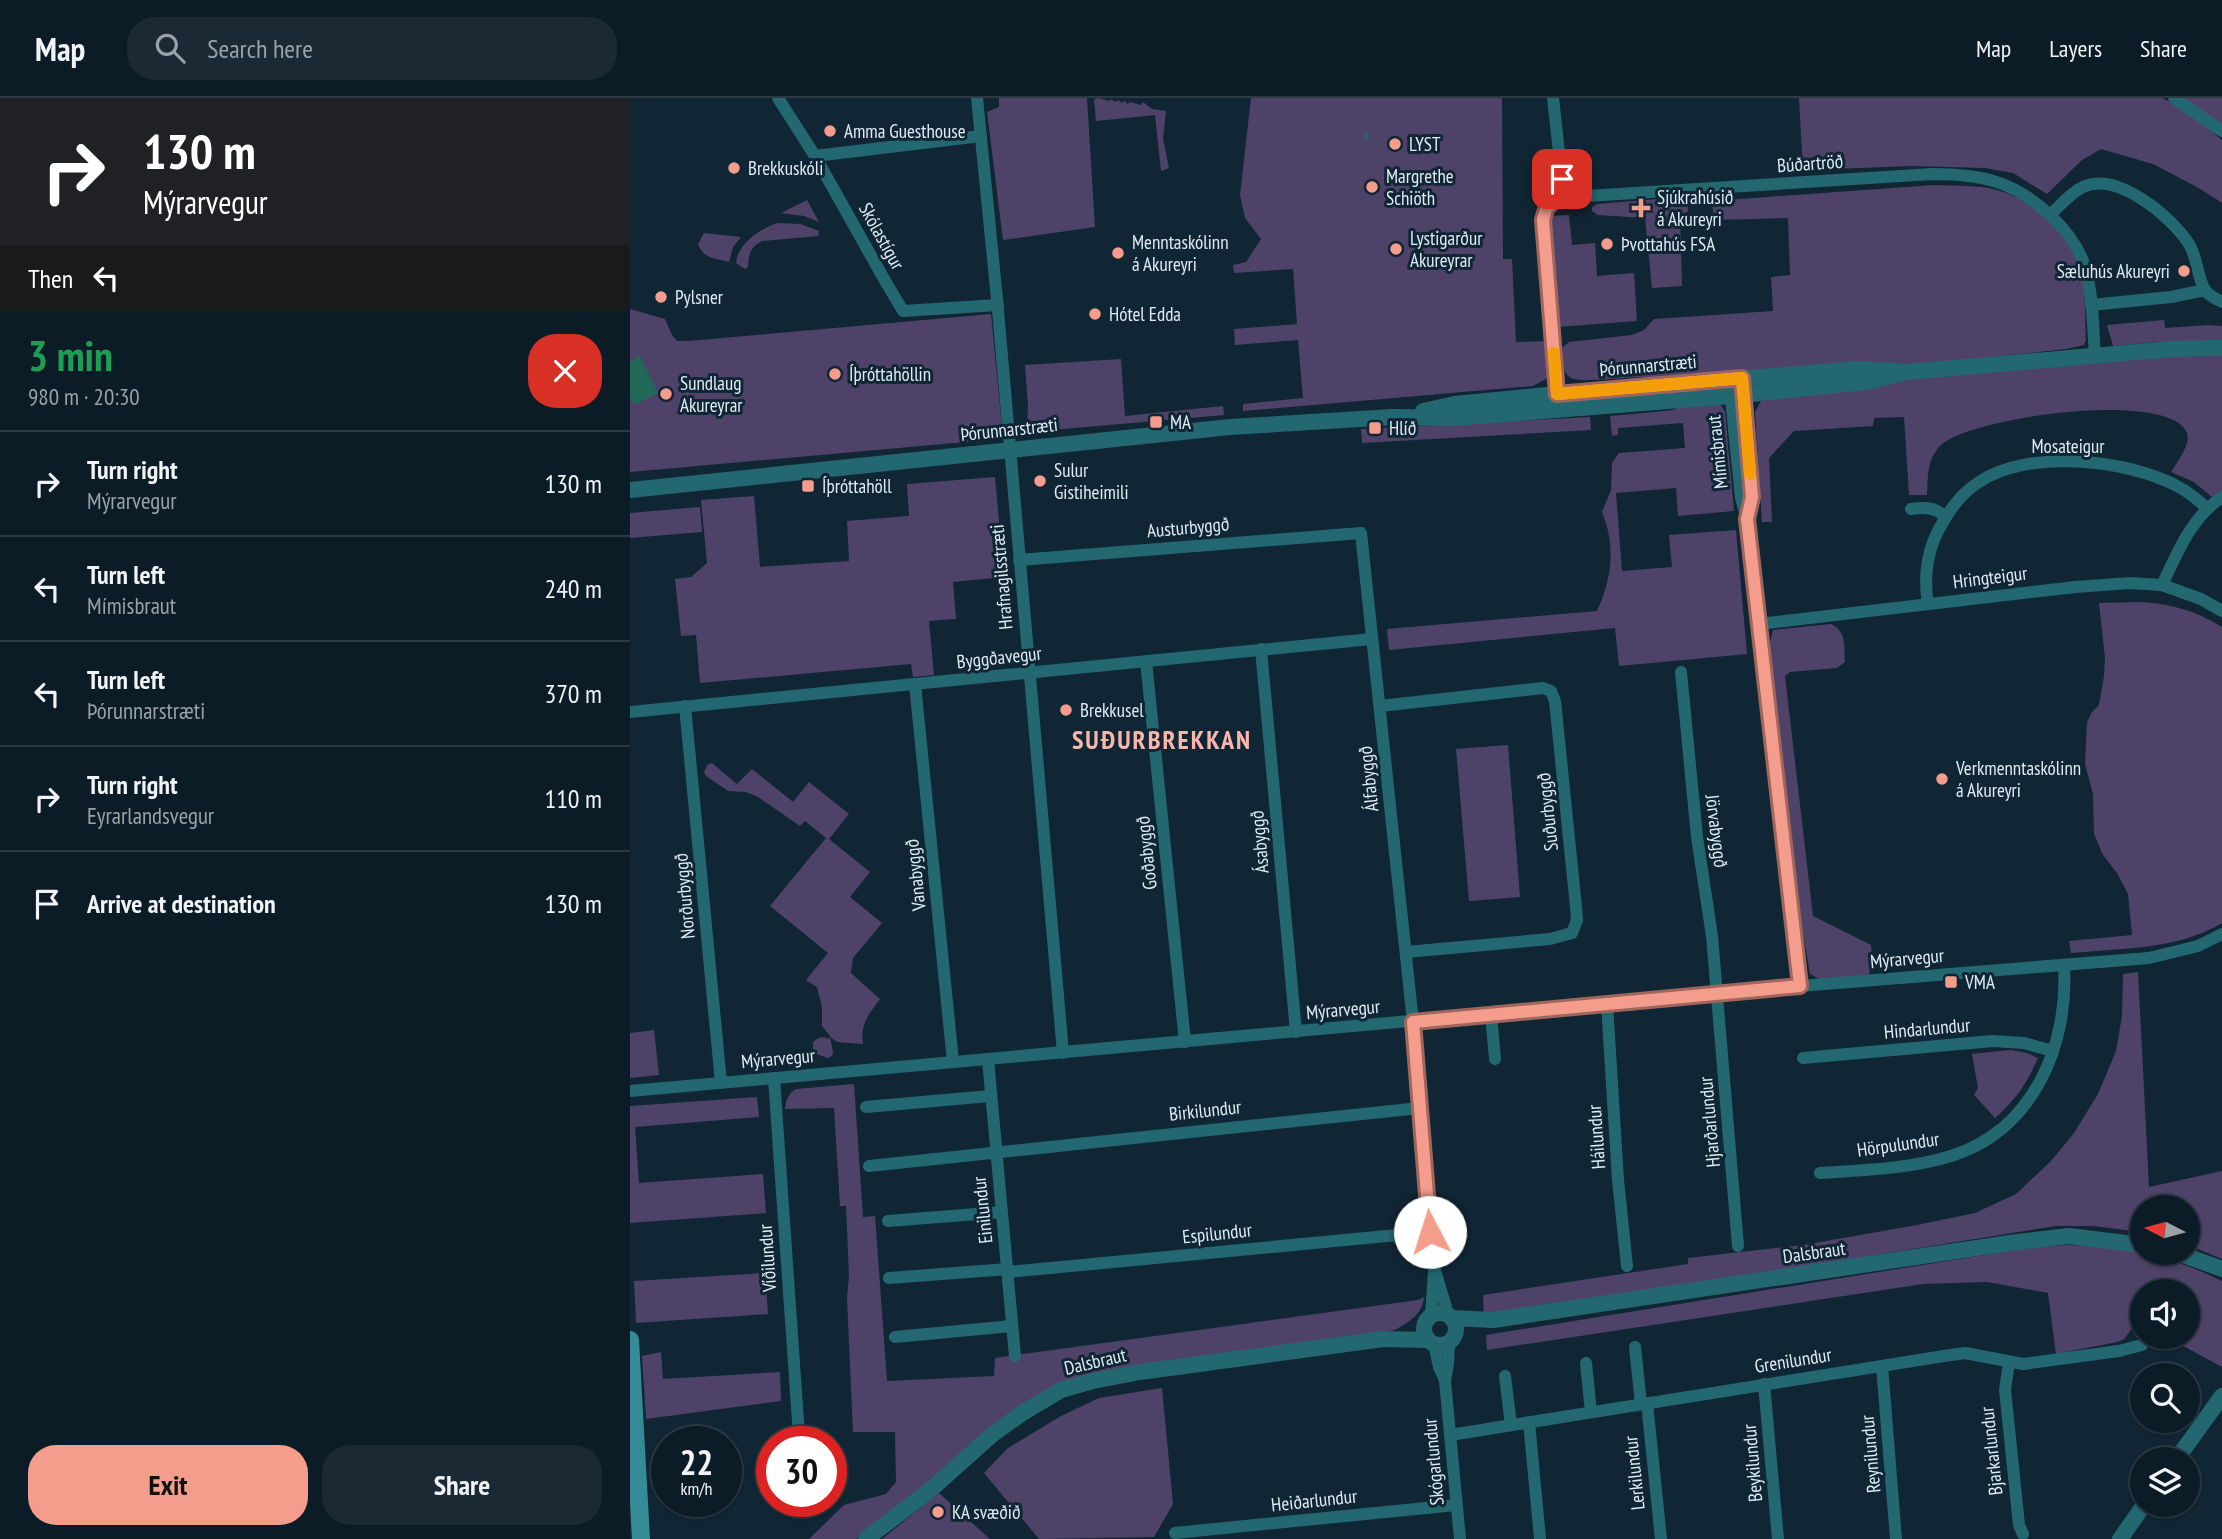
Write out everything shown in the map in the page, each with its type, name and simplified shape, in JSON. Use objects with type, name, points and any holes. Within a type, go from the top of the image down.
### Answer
[{"type":"main road","points":[[630,1340],[641,1539]]},
{"type":"street","name":"Skólastígur","points":[[778,98],[815,156],[903,311],[998,305]]},
{"type":"street","name":"Hrafnagilsstræti","points":[[977,98],[998,305],[1063,1053]]},
{"type":"street","points":[[1553,98],[1562,193],[1546,209],[1543,220],[1558,411]]},
{"type":"street","points":[[2174,98],[2222,131]]},
{"type":"street","points":[[815,156],[981,136]]},
{"type":"street","name":"Búðartröð","points":[[1562,193],[1572,197],[1954,174],[2003,184],[2034,199],[2061,225],[2078,248],[2086,269],[2095,356]]},
{"type":"street","points":[[2050,215],[2084,186],[2114,186],[2138,195],[2159,211],[2188,242],[2196,256],[2205,290],[2222,302]]},
{"type":"street","points":[[2091,305],[2171,297],[2205,290]]},
{"type":"street","name":"Þórunnarstræti","points":[[630,490],[1230,427],[1558,411],[1865,382],[1908,372],[2222,348]]},
{"type":"street","name":"Þórunnarstræti","points":[[1394,417],[1455,404],[1557,394],[1857,369],[1908,372]]},
{"type":"street","name":"Mímisbraut","points":[[1736,379],[1752,497],[1747,519],[1800,986]]},
{"type":"street","name":"Mosateigur","points":[[1928,604],[1924,584],[1926,566],[1931,546],[1945,517],[1964,493],[2000,471],[2045,463],[2093,463],[2123,467],[2178,486],[2207,508]]},
{"type":"street","points":[[2162,585],[2182,541],[2207,508],[2222,497]]},
{"type":"street","points":[[1911,509],[1925,507],[1945,517]]},
{"type":"street","name":"Austurbyggð","points":[[1019,560],[1361,533]]},
{"type":"street","name":"Álfabyggð","points":[[1361,533],[1413,1022]]},
{"type":"street","name":"Hringteigur","points":[[1759,624],[2130,583],[2162,585],[2222,611]]},
{"type":"street","name":"Byggðavegur","points":[[630,712],[1372,639]]},
{"type":"street","name":"Ásabyggð","points":[[1261,649],[1296,1032]]},
{"type":"street","name":"Goðabyggð","points":[[1146,661],[1185,1042]]},
{"type":"street","name":"Jörvabyggð","points":[[1681,673],[1697,837],[1710,912],[1717,994]]},
{"type":"street","name":"Vanabyggð","points":[[915,684],[953,1062]]},
{"type":"street","name":"Suðurbyggð","points":[[1380,706],[1543,688],[1551,691],[1555,701],[1576,907],[1575,930],[1573,933],[1550,939],[1406,952]]},
{"type":"street","name":"Norðurbyggð","points":[[685,706],[721,1083]]},
{"type":"street","name":"Mýrarvegur","points":[[630,1091],[1800,986],[2149,958],[2198,946],[2222,934]]},
{"type":"street","name":"Hörpulundur","points":[[1819,1173],[1912,1165],[1952,1156],[1988,1138],[2004,1125],[2031,1098],[2041,1082],[2053,1051],[2064,1008],[2064,965]]},
{"type":"street","name":"Hjarðarlundur","points":[[1717,994],[1738,1246]]},
{"type":"street","name":"Háilundur","points":[[1607,1004],[1618,1180],[1627,1266]]},
{"type":"street","points":[[1490,1015],[1495,1059]]},
{"type":"street","points":[[1413,1022],[1430,1232],[1440,1316]]},
{"type":"street","name":"Hindarlundur","points":[[1803,1058],[1993,1041],[2024,1043],[2053,1051]]},
{"type":"street","name":"Einilundur","points":[[988,1059],[1015,1356]]},
{"type":"street","name":"Víðilundur","points":[[774,1078],[798,1426]]},
{"type":"street","points":[[866,1107],[990,1096]]},
{"type":"street","name":"Birkilundur","points":[[869,1166],[1420,1108]]},
{"type":"street","points":[[888,1222],[1002,1212]]},
{"type":"street","name":"Espilundur","points":[[890,1278],[1430,1232]]},
{"type":"street","name":"Dalsbraut","points":[[1383,1339],[1440,1316],[1493,1320],[2034,1240],[2069,1236],[2130,1244]]},
{"type":"street","points":[[2200,1261],[2222,1269]]},
{"type":"street","points":[[1440,1316],[1457,1327],[1441,1341],[1424,1326],[1440,1316]]},
{"type":"street","name":"Dalsbraut","points":[[866,1539],[928,1492],[993,1434],[1061,1390],[1140,1372],[1383,1339],[1441,1341],[1493,1320]]},
{"type":"street","points":[[895,1336],[1012,1326]]},
{"type":"street","name":"Skógarlundur","points":[[1441,1341],[1439,1367],[1445,1381],[1460,1539]]},
{"type":"street","name":"Lerkilundur","points":[[1635,1347],[1661,1539]]},
{"type":"street","name":"Grenilundur","points":[[1450,1435],[1965,1353],[2023,1364],[2130,1348]]},
{"type":"street","name":"Bjarkarlundur","points":[[2009,1362],[2004,1390],[2019,1525],[2023,1534]]},
{"type":"street","points":[[1587,1363],[1591,1412]]},
{"type":"street","name":"Reynilundur","points":[[1882,1366],[1896,1539]]},
{"type":"street","points":[[1506,1376],[1511,1425]]},
{"type":"street","name":"Beykilundur","points":[[1764,1384],[1778,1539]]},
{"type":"street","points":[[2185,1447],[2222,1396]]},
{"type":"street","points":[[2194,1447],[2222,1409]]},
{"type":"street","points":[[1529,1422],[1540,1539]]},
{"type":"street","name":"Heiðarlundur","points":[[1175,1533],[1456,1504]]},
{"type":"street","points":[[2120,1539],[2136,1517]]},
{"type":"street","points":[[2130,1539],[2146,1517]]},
{"type":"shaded area","points":[[999,98],[1087,98],[1095,227],[1003,240],[987,112],[999,107]]},
{"type":"shaded area","name":"Lystigarður Akureyrar","points":[[1251,98],[1502,98],[1503,259],[1512,259],[1516,342],[1549,341],[1551,376],[1533,386],[1243,411],[1243,404],[1303,398],[1298,340],[1235,345],[1234,329],[1297,324],[1293,269],[1234,273],[1233,265],[1246,262],[1261,239],[1245,218],[1240,195]]},
{"type":"shaded area","points":[[1799,98],[2162,98],[2187,110],[2222,140],[2222,203],[2153,164],[2101,149],[2082,160],[2047,194],[2013,173],[1985,168],[1913,166],[1803,170]]},
{"type":"shaded area","points":[[2182,98],[2222,98],[2222,124]]},
{"type":"shaded area","points":[[1094,99],[1122,103],[1124,101],[1128,104],[1130,102],[1141,105],[1143,102],[1152,109],[1166,111],[1163,139],[1169,168],[1161,171],[1155,115],[1096,121]]},
{"type":"shaded area","points":[[1934,185],[1982,187],[2004,192],[2046,217],[2067,242],[2081,271],[2085,305],[2084,345],[1926,364],[1644,381],[1643,377],[1576,379],[1565,372],[1563,347],[1569,342],[1632,335],[1644,330],[1654,319],[1773,311],[1771,277],[1790,275],[1788,218],[1714,220],[1712,201]]},
{"type":"shaded area","points":[[1682,197],[1688,202],[1688,211],[1680,216],[1682,286],[1652,288],[1645,218],[1598,215],[1592,211],[1592,207],[1597,204]]},
{"type":"shaded area","points":[[807,200],[819,222],[804,216],[781,213]]},
{"type":"shaded area","points":[[1569,215],[1572,245],[1595,243],[1597,276],[1634,273],[1637,321],[1557,327],[1549,216]]},
{"type":"shaded area","points":[[778,223],[800,224],[819,231],[818,236],[763,241],[751,251],[748,267],[745,269],[736,263],[741,249],[751,237]]},
{"type":"shaded area","points":[[704,233],[741,237],[733,247],[729,262],[710,257],[700,249],[698,244]]},
{"type":"shaded area","points":[[630,309],[665,319],[677,341],[991,314],[1002,427],[988,440],[630,472]]},
{"type":"shaded area","points":[[2164,320],[2165,328],[2222,326],[2222,341],[2113,346],[2107,325]]},
{"type":"shaded area","points":[[2204,352],[2222,353],[2222,492],[2213,498],[2194,482],[2171,472],[2185,448],[2187,433],[2173,420],[2145,412],[2109,410],[2027,417],[1959,435],[1936,450],[1929,468],[1927,495],[1909,495],[1904,417],[1874,418],[1873,426],[1794,431],[1769,458],[1772,522],[1762,522],[1755,412],[1761,401],[1777,395],[1914,379]]},
{"type":"shaded area","points":[[640,356],[658,393],[634,405],[630,397],[630,361]]},
{"type":"shaded area","points":[[1121,359],[1125,416],[1223,406],[1224,415],[1044,431],[1035,430],[1027,424],[1025,365]]},
{"type":"shaded area","points":[[1719,402],[1725,412],[1734,511],[1678,516],[1676,488],[1616,493],[1622,571],[1672,567],[1669,535],[1736,530],[1747,654],[1619,666],[1615,628],[1389,650],[1387,629],[1597,611],[1609,574],[1611,550],[1602,512],[1611,490],[1612,463],[1619,453],[1685,448],[1683,423],[1618,428],[1618,435],[1612,436],[1610,416],[1673,410],[1686,404]]},
{"type":"shaded area","points":[[1590,417],[1591,430],[1362,443],[1361,429]]},
{"type":"shaded area","points":[[995,477],[1004,577],[953,582],[956,619],[929,621],[934,675],[913,677],[911,664],[700,683],[696,635],[681,636],[675,579],[691,577],[707,563],[701,500],[754,496],[760,567],[849,561],[847,521],[909,516],[907,484]]},
{"type":"shaded area","points":[[700,507],[702,532],[630,538],[630,513]]},
{"type":"shaded area","points":[[2141,602],[2183,609],[2222,627],[2222,923],[2205,932],[2168,943],[2071,953],[2069,941],[2132,935],[2128,894],[2103,855],[2094,834],[2093,794],[2085,764],[2087,722],[2099,705],[2104,676],[2105,658],[2099,603]]},
{"type":"shaded area","points":[[1831,624],[1842,635],[1845,662],[1837,668],[1790,672],[1785,676],[1813,916],[1871,945],[1873,965],[1868,975],[1821,980],[1810,974],[1783,809],[1773,726],[1770,643],[1773,630]]},
{"type":"shaded area","points":[[1508,745],[1520,897],[1469,901],[1456,749]]},
{"type":"shaded area","points":[[712,763],[737,784],[752,769],[793,802],[809,782],[849,814],[829,839],[870,872],[850,897],[882,923],[853,958],[851,973],[880,999],[864,1025],[863,1044],[837,1042],[830,1037],[832,1056],[828,1058],[813,1053],[813,1042],[821,1038],[829,1039],[830,1036],[822,1026],[822,1007],[817,987],[806,980],[828,953],[770,906],[826,838],[805,821],[800,826],[758,797],[746,792],[728,791],[706,776],[704,772],[708,764]]},
{"type":"shaded area","points":[[2138,972],[2149,1187],[2222,1171],[2222,1259],[2200,1250],[2200,1195],[2130,1195],[2130,1231],[2093,1226],[2056,1226],[1484,1318],[1483,1295],[1688,1264],[1688,1258],[1803,1245],[1917,1225],[1975,1213],[2016,1194],[2051,1161],[2074,1133],[2098,1094],[2116,1051],[2122,1016],[2123,974]]},
{"type":"shaded area","points":[[654,1030],[659,1075],[630,1078],[630,1033]]},
{"type":"shaded area","points":[[2011,1050],[2038,1058],[2020,1091],[1995,1118],[1974,1095],[1978,1088],[1972,1054]]},
{"type":"shaded area","points":[[854,1084],[863,1217],[875,1216],[887,1381],[994,1376],[995,1358],[1418,1300],[1424,1297],[1421,1309],[1395,1330],[1060,1384],[856,1539],[809,1539],[832,1517],[847,1517],[847,1504],[886,1494],[896,1482],[895,1432],[853,1432],[846,1206],[840,1206],[834,1108],[785,1109],[788,1098],[796,1089]]},
{"type":"shaded area","points":[[757,1097],[759,1117],[635,1127],[639,1183],[763,1174],[766,1213],[630,1223],[630,1106]]},
{"type":"shaded area","points":[[2067,1245],[2128,1250],[2130,1265],[2184,1265],[2222,1281],[2222,1367],[2189,1349],[2200,1349],[2200,1279],[2130,1279],[2130,1331],[2124,1339],[2056,1354],[2048,1293],[1987,1282],[1923,1284],[1487,1350],[1486,1335],[2022,1249]]},
{"type":"shaded area","points":[[765,1273],[768,1314],[636,1323],[634,1281]]},
{"type":"shaded area","points":[[661,1352],[663,1379],[780,1372],[781,1401],[646,1419],[642,1356]]},
{"type":"shaded area","points":[[1162,1388],[1173,1504],[1154,1537],[1039,1539],[984,1473],[1008,1448],[1061,1416],[1099,1398]]},
{"type":"shaded area","name":"KA svæðið","points":[[939,1493],[990,1539],[882,1539]]},
{"type":"waterway","points":[[1366,139],[1367,133]]},
{"type":"slow traffic","points":[[1554,353],[1557,394],[1742,378],[1750,474]]},
{"type":"place","name":"Amma Guesthouse","points":[[830,131]]},
{"type":"place","name":"LYST","points":[[1395,144]]},
{"type":"place","name":"Brekkuskóli","points":[[734,168]]},
{"type":"place","name":"Margrethe Schiöth","points":[[1372,187]]},
{"type":"place","name":"Sjúkrahúsið á Akureyri","points":[[1641,208]]},
{"type":"place","name":"Þvottahús FSA","points":[[1607,244]]},
{"type":"place","name":"Lystigarður Akureyrar","points":[[1396,249]]},
{"type":"place","name":"Menntaskólinn á Akureyri","points":[[1118,253]]},
{"type":"place","name":"Sæluhús Akureyri","points":[[2184,271]]},
{"type":"place","name":"Pylsner","points":[[661,297]]},
{"type":"place","name":"Hótel Edda","points":[[1095,314]]},
{"type":"place","name":"Íþróttahöllin","points":[[835,374]]},
{"type":"place","name":"Sundlaug Akureyrar","points":[[666,394]]},
{"type":"place","name":"MA","points":[[1156,422]]},
{"type":"place","name":"Hlíð","points":[[1375,428]]},
{"type":"place","name":"Sulur Gistiheimili","points":[[1040,481]]},
{"type":"place","name":"Íþróttahöll","points":[[808,486]]},
{"type":"place","name":"Brekkusel","points":[[1066,710]]},
{"type":"place","name":"Verkmenntaskólinn á Akureyri","points":[[1942,779]]},
{"type":"place","name":"VMA","points":[[1951,982]]},
{"type":"place","name":"KA svæðið","points":[[938,1512]]},
{"type":"district","name":"SUÐURBREKKAN","points":[[1162,740]]},
{"type":"route","points":[[1430,1232],[1413,1022],[1800,986],[1747,519],[1752,497],[1742,378],[1557,394],[1543,220],[1546,209],[1562,193],[1562,179]]}]
